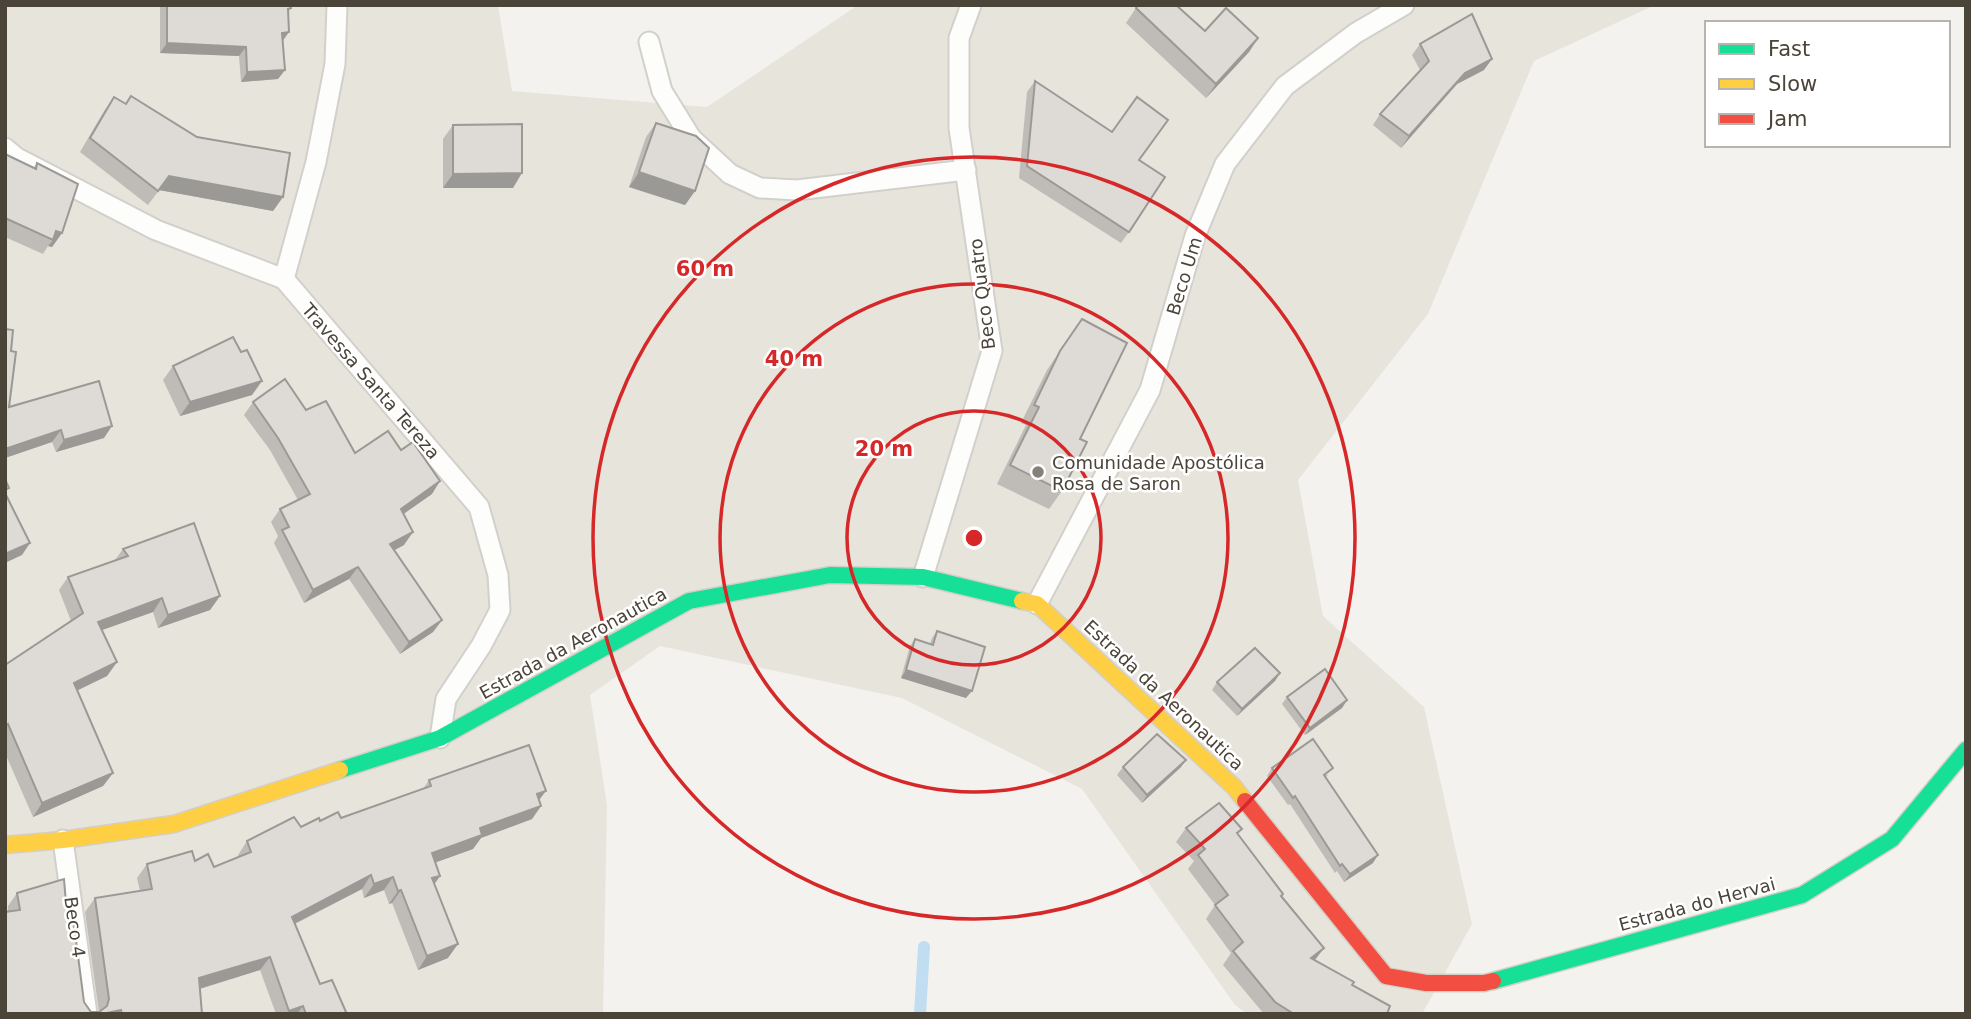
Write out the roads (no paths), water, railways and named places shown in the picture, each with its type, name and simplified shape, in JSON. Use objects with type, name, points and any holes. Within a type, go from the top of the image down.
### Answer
[{"type":"street","name":"Estrada da Aeronautica","points":[[6,843],[63,840],[174,824],[440,738],[689,601],[830,575],[923,577],[1037,604],[1234,787],[1386,976]]},
{"type":"street","name":"Estrada do Hervai","points":[[1386,976],[1426,983],[1484,983],[1802,895],[1892,839],[1966,750]]},
{"type":"lane","points":[[5,148],[17,158],[156,230],[284,279],[316,162],[335,64],[337,5]]},
{"type":"lane","name":"Beco Quatro","points":[[923,577],[992,351],[959,128],[959,38],[971,5]]},
{"type":"lane","name":"Beco Um","points":[[1037,604],[1150,390],[1195,236],[1225,164],[1285,86],[1356,33],[1404,5]]},
{"type":"lane","points":[[649,42],[662,91],[691,138],[730,174],[761,188],[797,190],[966,170]]},
{"type":"lane","name":"Travessa Santa Tereza","points":[[284,279],[479,507],[498,575],[500,610],[481,646],[446,699],[440,738]]},
{"type":"lane","name":"Beco 4","points":[[63,840],[87,1014]]},
{"type":"waterway","points":[[920,1014],[924,947]]},
{"type":"place","name":"Comunidade Apostólica Rosa de Saron","points":[[1038,472]]}]
